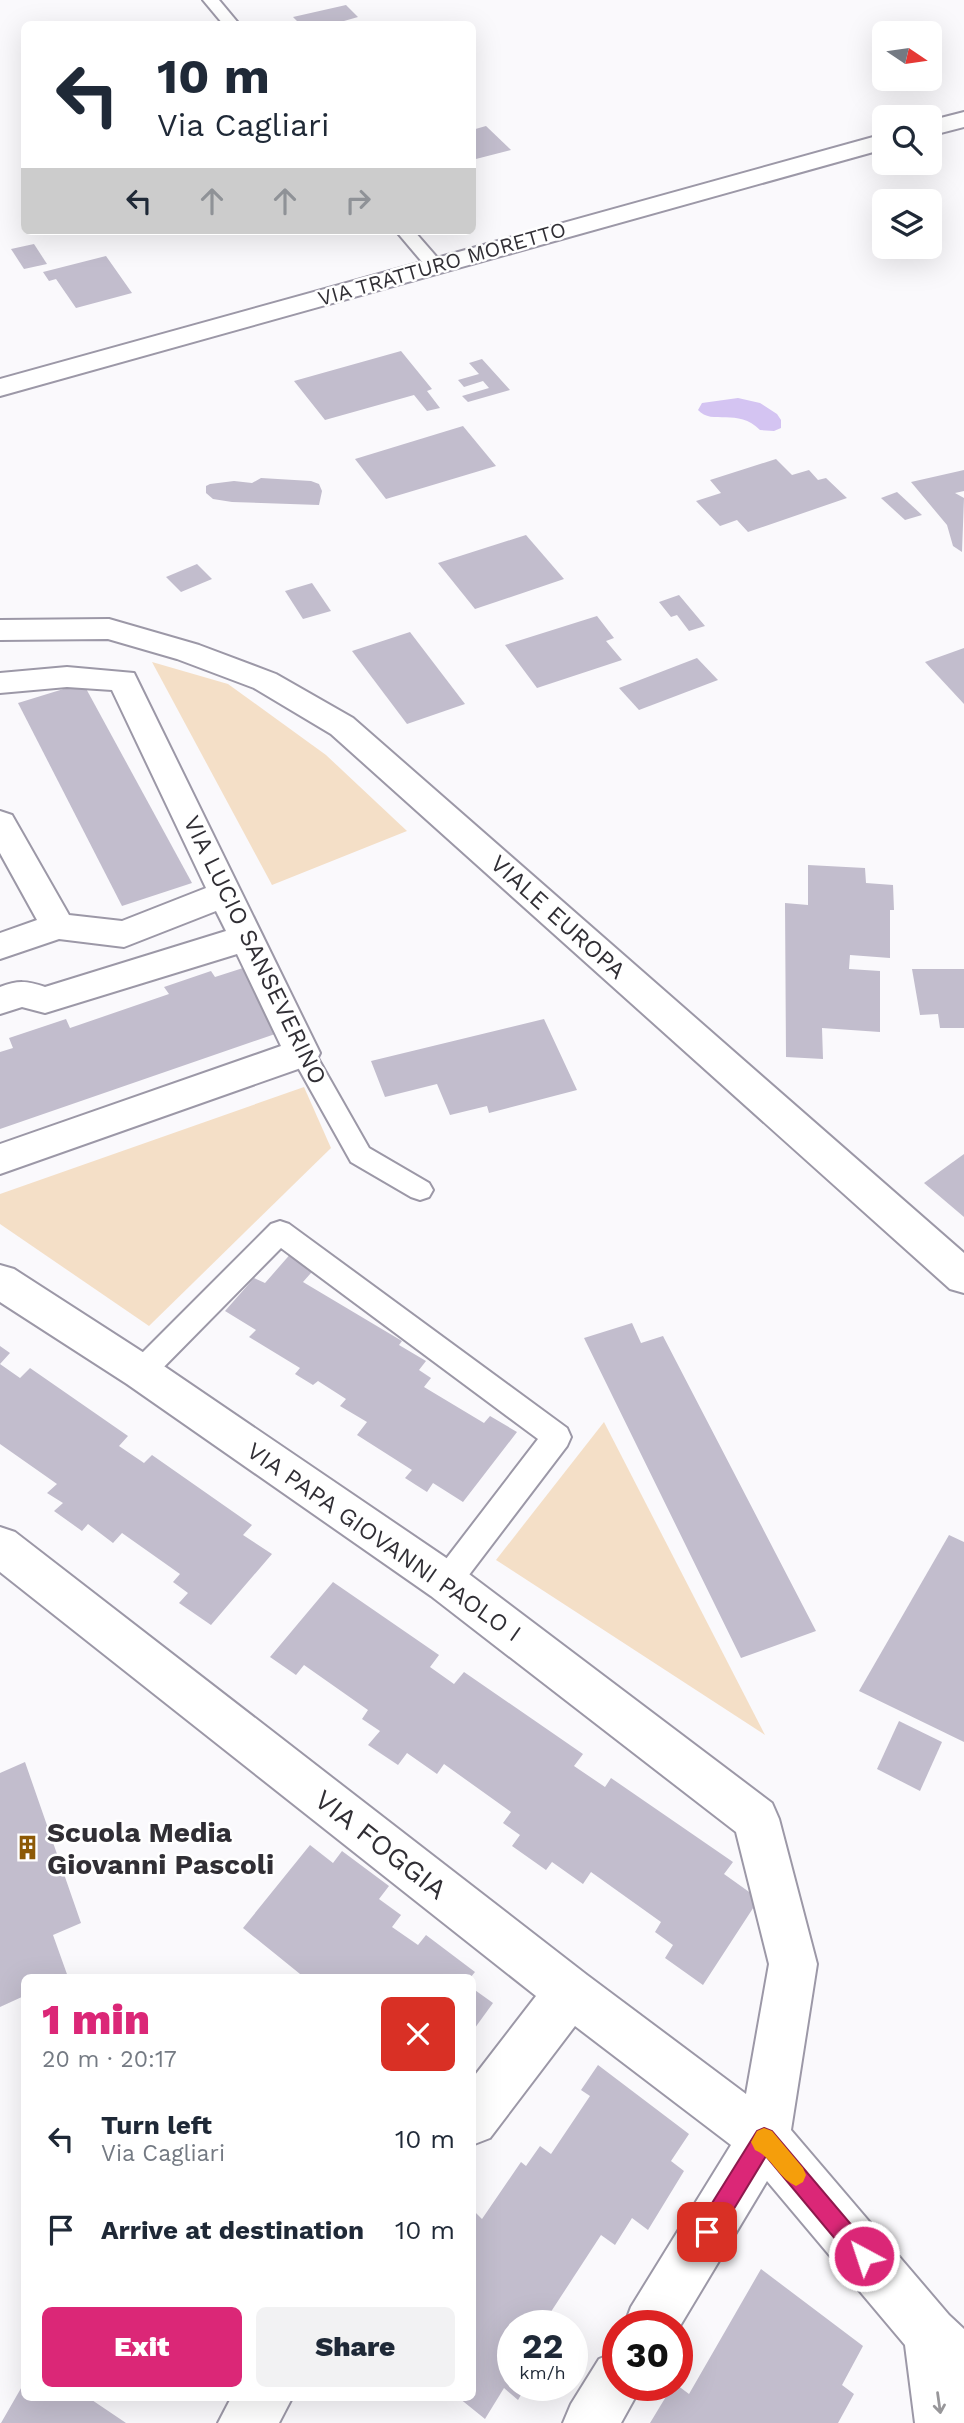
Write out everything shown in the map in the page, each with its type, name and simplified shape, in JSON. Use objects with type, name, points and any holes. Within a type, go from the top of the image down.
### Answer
[{"type":"street","points":[[942,125],[964,119]]},
{"type":"street","name":"VIA TRATTURO MORETTO","points":[[0,388],[872,144]]},
{"type":"street","name":"VIALE EUROPA","points":[[0,630],[109,629],[188,652],[265,681],[342,726],[964,1277]]},
{"type":"street","name":"VIA LUCIO SANSEVERINO","points":[[0,683],[67,677],[123,680],[302,1053]]},
{"type":"street","points":[[0,824],[58,926]]},
{"type":"street","points":[[0,946],[58,926],[124,934],[227,894]]},
{"type":"street","points":[[0,1001],[21,993],[45,1000],[247,938]]},
{"type":"street","points":[[0,1159],[302,1053]]},
{"type":"street","name":"VIA PAPA GIOVANNI PAOLO I","points":[[0,1281],[141,1372],[446,1582],[756,1819],[793,1964],[764,2138]]},
{"type":"street","name":"VIA FOGGIA","points":[[0,1546],[570,1992],[764,2138],[947,2349]]},
{"type":"street","points":[[476,2115],[570,1992]]},
{"type":"street","points":[[660,2310],[764,2138]]},
{"type":"street","points":[[942,2423],[947,2349]]},
{"type":"street","points":[[590,2423],[604,2401]]},
{"type":"lane","points":[[211,0],[228,21]]},
{"type":"lane","points":[[408,235],[435,266]]},
{"type":"lane","name":"VIA LUCIO SANSEVERINO","points":[[302,1053],[360,1156],[420,1191]]},
{"type":"lane","points":[[141,1372],[280,1232],[556,1437],[446,1582]]},
{"type":"shaded area","points":[[738,398],[760,403],[777,414],[781,420],[781,428],[774,431],[760,430],[743,419],[710,417],[698,410],[702,403]]},
{"type":"shaded area","points":[[152,662],[228,684],[326,755],[407,831],[272,885]]},
{"type":"shaded area","points":[[304,1087],[331,1148],[149,1326],[0,1224],[0,1194]]},
{"type":"shaded area","points":[[604,1422],[765,1735],[496,1560]]},
{"type":"building","points":[[346,5],[358,17],[344,21],[297,21],[293,17]]},
{"type":"building","points":[[486,126],[511,150],[476,159],[476,129]]},
{"type":"building","points":[[34,244],[47,264],[24,269],[11,249]]},
{"type":"building","points":[[106,256],[132,293],[76,308],[56,279],[49,281],[43,272]]},
{"type":"building","points":[[401,351],[432,389],[427,391],[440,408],[427,411],[414,395],[325,420],[294,381]]},
{"type":"building","points":[[482,359],[510,390],[468,402],[462,396],[489,388],[483,381],[464,387],[458,380],[479,374],[469,363]]},
{"type":"building","points":[[463,426],[496,466],[386,499],[355,459]]},
{"type":"building","points":[[776,459],[792,475],[809,470],[818,480],[826,478],[847,498],[748,532],[737,520],[720,526],[696,501],[721,493],[710,480]]},
{"type":"building","points":[[964,470],[964,491],[955,493],[964,498],[962,552],[953,546],[947,525],[911,482]]},
{"type":"building","points":[[261,478],[311,481],[319,484],[322,491],[319,505],[232,502],[213,499],[206,493],[206,486],[210,484],[234,481],[252,483]]},
{"type":"building","points":[[897,492],[922,515],[905,520],[881,498]]},
{"type":"building","points":[[526,535],[564,579],[475,609],[438,563]]},
{"type":"building","points":[[197,564],[212,579],[181,592],[166,577]]},
{"type":"building","points":[[312,583],[331,611],[303,619],[285,591]]},
{"type":"building","points":[[679,595],[705,626],[689,631],[677,615],[671,617],[659,602]]},
{"type":"building","points":[[597,616],[614,638],[606,641],[622,660],[537,688],[505,645]]},
{"type":"building","points":[[410,632],[465,704],[407,724],[352,651]]},
{"type":"building","points":[[964,648],[964,704],[925,662]]},
{"type":"building","points":[[697,658],[718,680],[639,710],[619,688]]},
{"type":"building","points":[[83,683],[192,883],[122,906],[18,703]]},
{"type":"building","points":[[808,865],[865,868],[866,883],[893,885],[890,958],[850,955],[849,969],[880,971],[880,1032],[822,1028],[823,1059],[786,1057],[785,903],[808,905]]},
{"type":"building","points":[[243,968],[278,1033],[0,1129],[0,1052],[13,1048],[9,1038],[66,1019],[70,1028],[169,994],[164,987],[211,971],[215,977]]},
{"type":"building","points":[[912,969],[964,969],[964,1028],[940,1028],[938,1014],[920,1015]]},
{"type":"building","points":[[544,1019],[577,1090],[489,1113],[487,1106],[450,1115],[437,1084],[385,1097],[371,1061]]},
{"type":"building","points":[[964,1154],[964,1217],[924,1183]]},
{"type":"building","points":[[293,1251],[318,1265],[303,1282],[402,1341],[399,1345],[426,1361],[419,1370],[431,1378],[424,1387],[484,1423],[490,1416],[517,1432],[463,1502],[433,1483],[427,1492],[405,1478],[412,1470],[357,1435],[367,1422],[340,1406],[346,1399],[318,1381],[313,1385],[295,1374],[300,1368],[249,1337],[256,1330],[225,1311],[254,1278],[265,1283]]},
{"type":"building","points":[[632,1323],[641,1343],[663,1336],[816,1631],[741,1658],[584,1338]]},
{"type":"building","points":[[0,1346],[10,1353],[0,1364]]},
{"type":"building","points":[[0,1364],[20,1378],[30,1368],[128,1436],[119,1446],[144,1463],[152,1455],[252,1525],[243,1535],[272,1554],[211,1625],[179,1603],[188,1593],[173,1582],[180,1574],[122,1533],[113,1543],[88,1524],[82,1531],[54,1511],[63,1503],[47,1493],[57,1484],[0,1444]]},
{"type":"building","points":[[949,1535],[964,1542],[964,1742],[859,1691]]},
{"type":"building","points":[[333,1582],[439,1655],[430,1667],[454,1684],[464,1672],[583,1754],[574,1766],[605,1787],[611,1778],[733,1862],[724,1874],[759,1899],[703,1985],[665,1958],[673,1945],[655,1932],[661,1922],[591,1872],[583,1884],[552,1862],[546,1870],[512,1846],[520,1835],[503,1823],[511,1812],[444,1764],[437,1774],[407,1753],[398,1765],[368,1745],[380,1731],[362,1719],[368,1710],[304,1665],[296,1675],[270,1657]]},
{"type":"building","points":[[899,1721],[942,1742],[920,1791],[877,1769]]},
{"type":"building","name":"Scuola Media Giovanni Pascoli","points":[[25,1762],[81,1923],[53,1935],[67,1974],[21,1974],[21,1997],[0,2007],[0,1773]]},
{"type":"building","points":[[310,1845],[333,1863],[342,1851],[389,1886],[379,1899],[401,1915],[392,1927],[418,1945],[426,1935],[475,1972],[300,1974],[243,1928]]},
{"type":"building","points":[[476,1991],[493,2003],[476,2026]]},
{"type":"building","points":[[598,2065],[689,2134],[671,2161],[684,2171],[648,2230],[632,2218],[615,2245],[601,2235],[552,2310],[497,2310],[497,2399],[485,2419],[463,2401],[476,2401],[476,2213],[482,2219],[521,2162],[526,2166],[540,2146],[551,2154],[590,2096],[581,2090]]},
{"type":"building","points":[[761,2269],[863,2346],[842,2385],[854,2394],[838,2423],[650,2423],[663,2401],[693,2401],[693,2387]]},
{"type":"building","points":[[21,2388],[21,2401],[93,2401],[126,2423],[1,2423]]},
{"type":"slow traffic","points":[[762,2142],[764,2138],[796,2175]]},
{"type":"place","name":"Scuola Media Giovanni Pascoli","points":[[27,1848]]},
{"type":"route","points":[[707,2232],[764,2138],[864,2256]]}]
